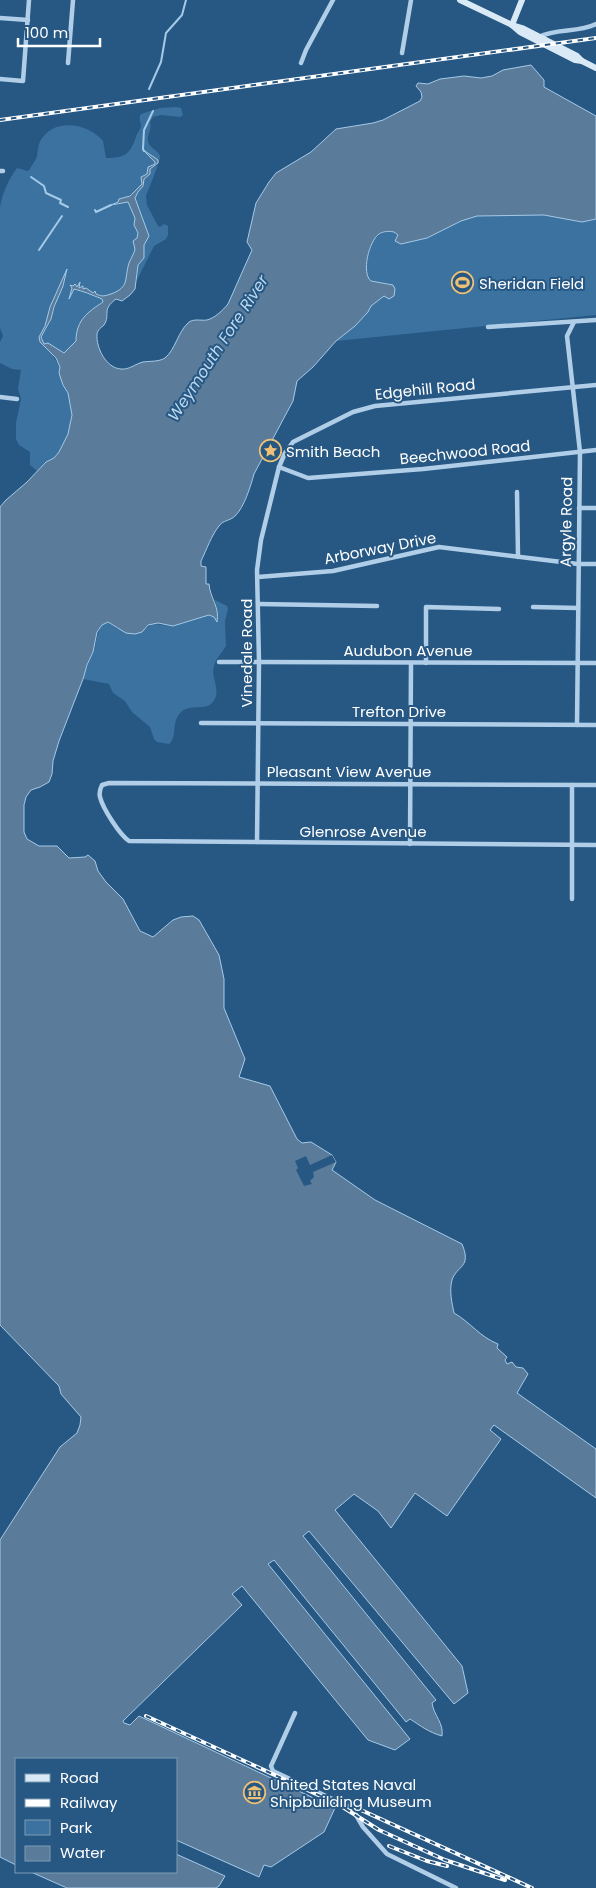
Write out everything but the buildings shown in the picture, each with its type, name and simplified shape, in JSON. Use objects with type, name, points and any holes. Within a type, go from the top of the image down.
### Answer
[{"type":"main road","points":[[460,0],[539,37],[596,68]]},
{"type":"main road","points":[[512,25],[522,0]]},
{"type":"main road","points":[[512,25],[520,32],[575,60],[582,61]]},
{"type":"street","points":[[0,79],[24,81],[29,0]]},
{"type":"street","points":[[68,63],[73,0]]},
{"type":"street","points":[[301,64],[312,39],[334,0]]},
{"type":"street","points":[[402,53],[411,0]]},
{"type":"street","points":[[0,18],[28,20]]},
{"type":"street","points":[[539,37],[586,28],[596,24]]},
{"type":"street","points":[[488,327],[596,320]]},
{"type":"street","name":"Argyle Road","points":[[574,322],[568,336],[580,452],[577,725]]},
{"type":"street","name":"Edgehill Road","points":[[280,466],[285,453],[293,442],[353,412],[375,406],[596,385]]},
{"type":"street","points":[[0,398],[17,399]]},
{"type":"street","name":"Beechwood Road","points":[[280,466],[308,478],[423,469],[596,450]]},
{"type":"street","name":"Vinedale Road","points":[[257,842],[259,604],[257,570],[261,540],[280,466]]},
{"type":"street","points":[[517,492],[518,557]]},
{"type":"street","points":[[578,508],[596,508]]},
{"type":"street","name":"Arborway Drive","points":[[258,577],[333,571],[439,547],[578,564],[596,564]]},
{"type":"street","points":[[259,604],[377,606]]},
{"type":"street","points":[[426,663],[426,607],[499,609]]},
{"type":"street","points":[[533,607],[578,608]]},
{"type":"street","name":"Audubon Avenue","points":[[220,662],[596,663]]},
{"type":"street","points":[[410,844],[411,663]]},
{"type":"street","name":"Trefton Drive","points":[[201,723],[596,725]]},
{"type":"street","name":"Pleasant View Avenue","points":[[129,841],[121,834],[103,803],[100,795],[102,785],[109,783],[596,785]]},
{"type":"street","points":[[572,785],[572,899]]},
{"type":"street","name":"Glenrose Avenue","points":[[129,841],[596,845]]},
{"type":"street","points":[[295,1713],[271,1766],[273,1771],[345,1805],[356,1815],[363,1827],[387,1854],[456,1888]]},
{"type":"green space","points":[[160,108],[181,108],[183,115],[180,117],[161,115],[153,117],[150,122],[148,141],[160,156],[158,165],[157,160],[142,149],[156,162],[155,164],[149,166],[147,174],[142,176],[142,183],[137,190],[112,205],[128,202],[135,218],[134,225],[138,233],[133,243],[135,249],[129,264],[127,279],[120,291],[105,297],[82,287],[70,286],[72,288],[70,297],[74,289],[76,289],[102,299],[103,302],[84,318],[78,328],[76,341],[65,353],[48,344],[44,344],[41,337],[49,324],[66,273],[50,307],[46,324],[39,337],[40,342],[60,367],[72,415],[68,434],[59,452],[54,458],[45,462],[37,471],[30,465],[30,452],[19,445],[16,439],[16,423],[21,399],[18,389],[21,370],[12,369],[0,363],[0,342],[3,336],[0,328],[0,207],[4,191],[17,168],[28,171],[30,169],[36,158],[41,139],[56,127],[64,125],[82,127],[97,135],[103,141],[106,158],[117,157],[129,152],[141,127],[141,114]]},
{"type":"green space","points":[[158,165],[146,196],[147,205],[158,226],[160,227],[164,224],[168,226],[168,235],[166,239],[154,246],[137,280],[138,265],[144,258],[144,245],[149,236],[135,198],[144,184],[144,179],[149,175],[150,168]]},
{"type":"green space","points":[[544,215],[582,222],[596,219],[596,315],[336,341],[355,326],[371,306],[384,295],[388,283],[370,281],[367,277],[367,261],[371,244],[380,234],[393,231],[398,236],[401,244],[427,238],[461,221],[477,216]]},
{"type":"green space","points":[[215,600],[227,606],[228,609],[225,621],[226,646],[216,660],[213,671],[216,690],[215,699],[209,706],[186,709],[182,712],[176,720],[173,738],[169,744],[157,742],[154,739],[150,727],[132,712],[125,701],[113,693],[109,684],[83,679],[95,649],[100,628],[107,622],[118,629],[142,632],[150,625],[169,626],[209,615],[214,617],[216,621],[218,615]]},
{"type":"water","name":"Weymouth Fore River","points":[[531,65],[544,80],[544,87],[596,116],[596,219],[582,222],[544,215],[477,216],[461,221],[427,238],[401,244],[395,241],[398,235],[394,232],[383,232],[375,238],[369,250],[366,264],[368,277],[371,281],[393,285],[395,289],[394,296],[389,299],[384,296],[371,306],[355,326],[336,341],[313,367],[297,381],[293,401],[254,474],[241,508],[233,518],[221,524],[201,561],[201,566],[206,567],[206,584],[209,584],[216,607],[217,622],[214,617],[209,615],[173,626],[158,623],[148,625],[142,632],[135,634],[126,633],[108,622],[102,625],[97,632],[93,652],[59,741],[49,782],[31,790],[26,797],[24,805],[24,832],[27,839],[39,846],[57,846],[69,858],[85,857],[88,855],[95,861],[98,871],[106,882],[123,899],[140,931],[153,937],[173,920],[181,917],[193,916],[199,920],[219,955],[224,979],[224,1008],[245,1059],[239,1077],[270,1086],[297,1139],[302,1143],[311,1142],[332,1155],[336,1162],[332,1170],[375,1200],[462,1244],[465,1252],[465,1262],[454,1275],[451,1284],[454,1313],[498,1344],[497,1348],[507,1357],[505,1360],[507,1364],[512,1362],[516,1367],[523,1368],[528,1374],[517,1393],[596,1449],[596,1498],[494,1425],[490,1430],[501,1439],[447,1516],[415,1493],[391,1528],[378,1511],[354,1494],[335,1510],[462,1666],[468,1693],[454,1704],[309,1531],[303,1536],[436,1700],[432,1703],[442,1727],[442,1736],[429,1731],[410,1719],[406,1722],[274,1560],[268,1564],[410,1739],[395,1750],[368,1740],[242,1586],[232,1594],[242,1605],[123,1721],[130,1725],[139,1716],[335,1808],[324,1832],[271,1867],[264,1865],[259,1877],[178,1841],[178,1758],[15,1758],[15,1864],[0,1857],[0,1540],[60,1447],[77,1433],[81,1417],[61,1394],[59,1386],[0,1325],[0,507],[46,462],[54,458],[59,452],[68,434],[72,415],[68,393],[59,373],[60,367],[56,358],[40,342],[39,337],[67,269],[51,319],[41,337],[44,344],[48,343],[64,353],[76,341],[78,327],[84,317],[103,302],[102,299],[74,289],[69,299],[72,288],[70,285],[73,286],[75,284],[77,287],[80,282],[79,288],[83,286],[83,289],[86,288],[93,293],[95,291],[96,294],[104,296],[117,291],[124,285],[129,263],[135,249],[133,241],[137,238],[138,233],[134,225],[135,218],[128,202],[111,205],[118,202],[119,199],[130,196],[142,184],[141,177],[147,174],[148,167],[155,164],[142,149],[158,160],[158,163],[150,169],[150,174],[144,179],[143,186],[135,198],[149,236],[144,245],[144,258],[138,265],[135,289],[122,301],[116,299],[111,303],[107,309],[106,321],[97,334],[98,345],[103,356],[111,365],[121,369],[165,358],[190,321],[210,319],[219,314],[228,304],[252,250],[247,242],[256,203],[276,173],[311,152],[336,129],[383,120],[420,101],[422,97],[421,92],[416,86],[418,83],[428,84],[440,79],[464,76],[481,78],[492,76],[503,70]]},
{"type":"water","points":[[178,1855],[225,1876],[216,1888],[67,1888],[33,1873],[178,1873]]},
{"type":"pier","points":[[332,1155],[336,1162],[313,1172],[314,1177],[310,1181],[312,1184],[304,1186],[296,1170],[298,1168],[295,1161],[306,1156],[310,1165]]},
{"type":"waterway","points":[[149,89],[161,62],[166,33],[182,15],[186,0]]},
{"type":"waterway","points":[[144,151],[144,130],[153,111]]},
{"type":"waterway","points":[[31,177],[44,186],[46,193],[61,200],[60,203],[68,207]]},
{"type":"waterway","points":[[95,210],[96,212],[111,205]]},
{"type":"waterway","points":[[39,250],[62,216]]},
{"type":"railway","points":[[0,120],[596,38]]},
{"type":"railway","points":[[146,1716],[338,1804],[379,1830],[445,1860],[505,1880]]},
{"type":"railway","points":[[350,1805],[532,1888]]},
{"type":"railway","points":[[389,1846],[427,1861],[447,1866]]},
{"type":"place","name":"Sheridan Field","points":[[463,283]]},
{"type":"place","name":"Smith Beach","points":[[270,451]]},
{"type":"place","name":"United States Naval Shipbuilding Museum","points":[[254,1793]]}]
